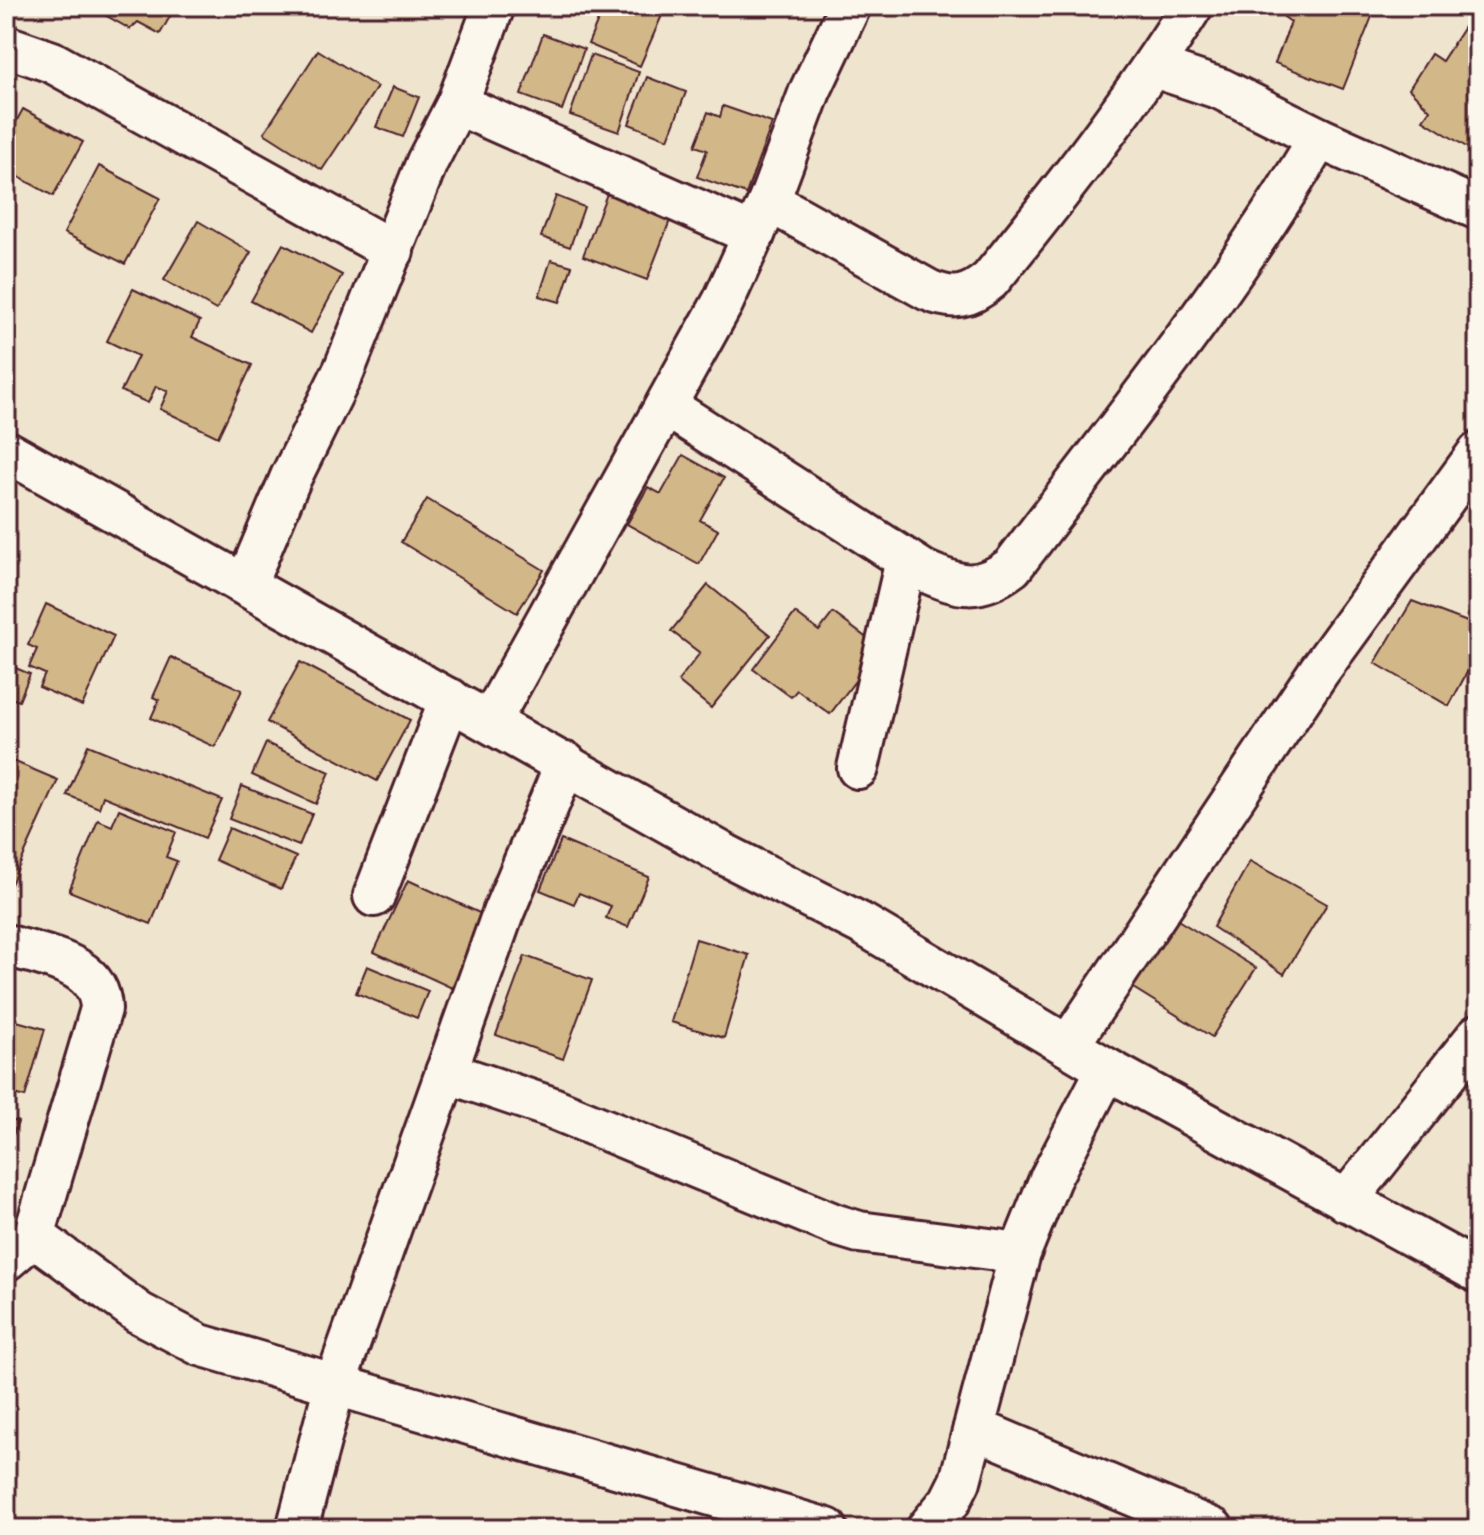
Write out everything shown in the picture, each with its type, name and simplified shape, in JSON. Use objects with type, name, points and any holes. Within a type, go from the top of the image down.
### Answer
[{"type":"street","points":[[246,584],[291,477],[344,370],[427,162],[457,104],[494,6]]},
{"type":"street","points":[[491,720],[668,407],[723,302],[761,218],[810,91],[850,6]]},
{"type":"street","points":[[457,104],[761,218],[946,298],[976,292],[990,280],[1087,161],[1154,67],[1192,6]]},
{"type":"street","points":[[6,46],[52,62],[393,251]]},
{"type":"street","points":[[1154,67],[1221,89],[1319,138],[1478,209]]},
{"type":"street","points":[[668,407],[924,571],[964,585],[980,585],[1012,567],[1164,367],[1281,203],[1319,138]]},
{"type":"street","points":[[6,451],[491,720],[726,855],[862,924],[1107,1069],[1478,1272]]},
{"type":"street","points":[[1068,1046],[1319,671],[1478,453]]},
{"type":"street","points":[[858,768],[906,560]]},
{"type":"street","points":[[374,896],[450,699]]},
{"type":"street","points":[[297,1529],[335,1384],[503,913],[566,763]]},
{"type":"street","points":[[6,945],[76,968],[92,978],[100,991],[101,1009],[20,1248],[167,1331],[200,1345],[827,1529]]},
{"type":"street","points":[[1346,1201],[1478,1035]]},
{"type":"street","points":[[927,1529],[950,1501],[960,1481],[1020,1253],[1050,1179],[1107,1069]]},
{"type":"street","points":[[446,1072],[550,1107],[836,1225],[859,1232],[1020,1253]]},
{"type":"street","points":[[974,1428],[1213,1529]]},
{"type":"building","points":[[89,6],[176,6],[160,34],[138,22],[130,29]]},
{"type":"building","points":[[587,6],[666,6],[640,66],[588,44],[601,13]]},
{"type":"building","points":[[1292,6],[1375,9],[1343,89],[1275,63],[1291,22],[1284,17]]},
{"type":"building","points":[[1475,10],[1478,12],[1478,133],[1468,148],[1423,120],[1430,110],[1409,89],[1431,54],[1442,61]]},
{"type":"building","points":[[543,34],[584,49],[562,110],[521,95]]},
{"type":"building","points":[[318,50],[377,87],[322,170],[264,133]]},
{"type":"building","points":[[591,55],[639,72],[619,132],[570,115]]},
{"type":"building","points":[[647,77],[686,92],[668,139],[629,124]]},
{"type":"building","points":[[393,87],[419,97],[403,137],[376,127]]},
{"type":"building","points":[[723,106],[772,123],[746,194],[697,177],[707,150],[695,146],[708,112],[720,117]]},
{"type":"building","points":[[23,109],[83,142],[53,196],[6,170],[6,140]]},
{"type":"building","points":[[99,166],[160,198],[125,264],[64,233]]},
{"type":"building","points":[[608,191],[672,215],[647,280],[583,256]]},
{"type":"building","points":[[556,196],[584,207],[570,247],[541,237]]},
{"type":"building","points":[[198,221],[251,252],[216,310],[164,280]]},
{"type":"building","points":[[283,244],[342,275],[311,333],[251,301]]},
{"type":"building","points":[[551,260],[572,266],[560,302],[539,296]]},
{"type":"building","points":[[133,289],[200,321],[192,337],[252,365],[218,437],[160,409],[168,391],[156,386],[148,403],[121,391],[138,356],[107,341]]},
{"type":"building","points":[[683,455],[724,478],[700,520],[718,530],[699,564],[627,524],[648,487],[661,494]]},
{"type":"building","points":[[427,499],[544,570],[517,613],[401,542]]},
{"type":"building","points":[[708,585],[770,635],[711,708],[678,681],[700,653],[671,631]]},
{"type":"building","points":[[1412,601],[1478,626],[1478,652],[1449,706],[1375,663]]},
{"type":"building","points":[[46,604],[114,636],[82,706],[39,687],[45,674],[29,667],[37,649],[28,645]]},
{"type":"building","points":[[795,613],[819,631],[833,613],[880,648],[830,714],[797,690],[791,697],[753,669]]},
{"type":"building","points":[[171,657],[242,690],[215,747],[151,718],[159,700],[153,697]]},
{"type":"building","points":[[300,662],[410,720],[377,781],[267,722]]},
{"type":"building","points":[[6,664],[30,674],[19,701],[6,696]]},
{"type":"building","points":[[266,743],[330,772],[316,804],[252,775]]},
{"type":"building","points":[[88,745],[222,800],[205,838],[103,796],[99,808],[67,795]]},
{"type":"building","points":[[6,758],[58,780],[7,893],[6,893]]},
{"type":"building","points":[[242,786],[312,814],[299,846],[229,819]]},
{"type":"building","points":[[119,809],[176,832],[166,857],[177,861],[151,924],[69,891],[98,820],[112,826]]},
{"type":"building","points":[[229,828],[296,857],[281,889],[215,860]]},
{"type":"building","points":[[561,840],[649,877],[628,927],[606,918],[611,906],[579,893],[574,904],[540,890]]},
{"type":"building","points":[[1250,861],[1327,904],[1284,974],[1213,927]]},
{"type":"building","points":[[408,880],[486,916],[452,988],[374,952]]},
{"type":"building","points":[[1168,914],[1256,968],[1212,1037],[1125,983]]},
{"type":"building","points":[[696,939],[749,955],[724,1038],[671,1022]]},
{"type":"building","points":[[525,956],[592,980],[563,1059],[496,1035]]},
{"type":"building","points":[[367,966],[428,991],[417,1018],[356,993]]},
{"type":"building","points":[[6,1018],[45,1029],[25,1097],[6,1092]]},
{"type":"building","points":[[6,1118],[18,1122],[6,1153]]}]
